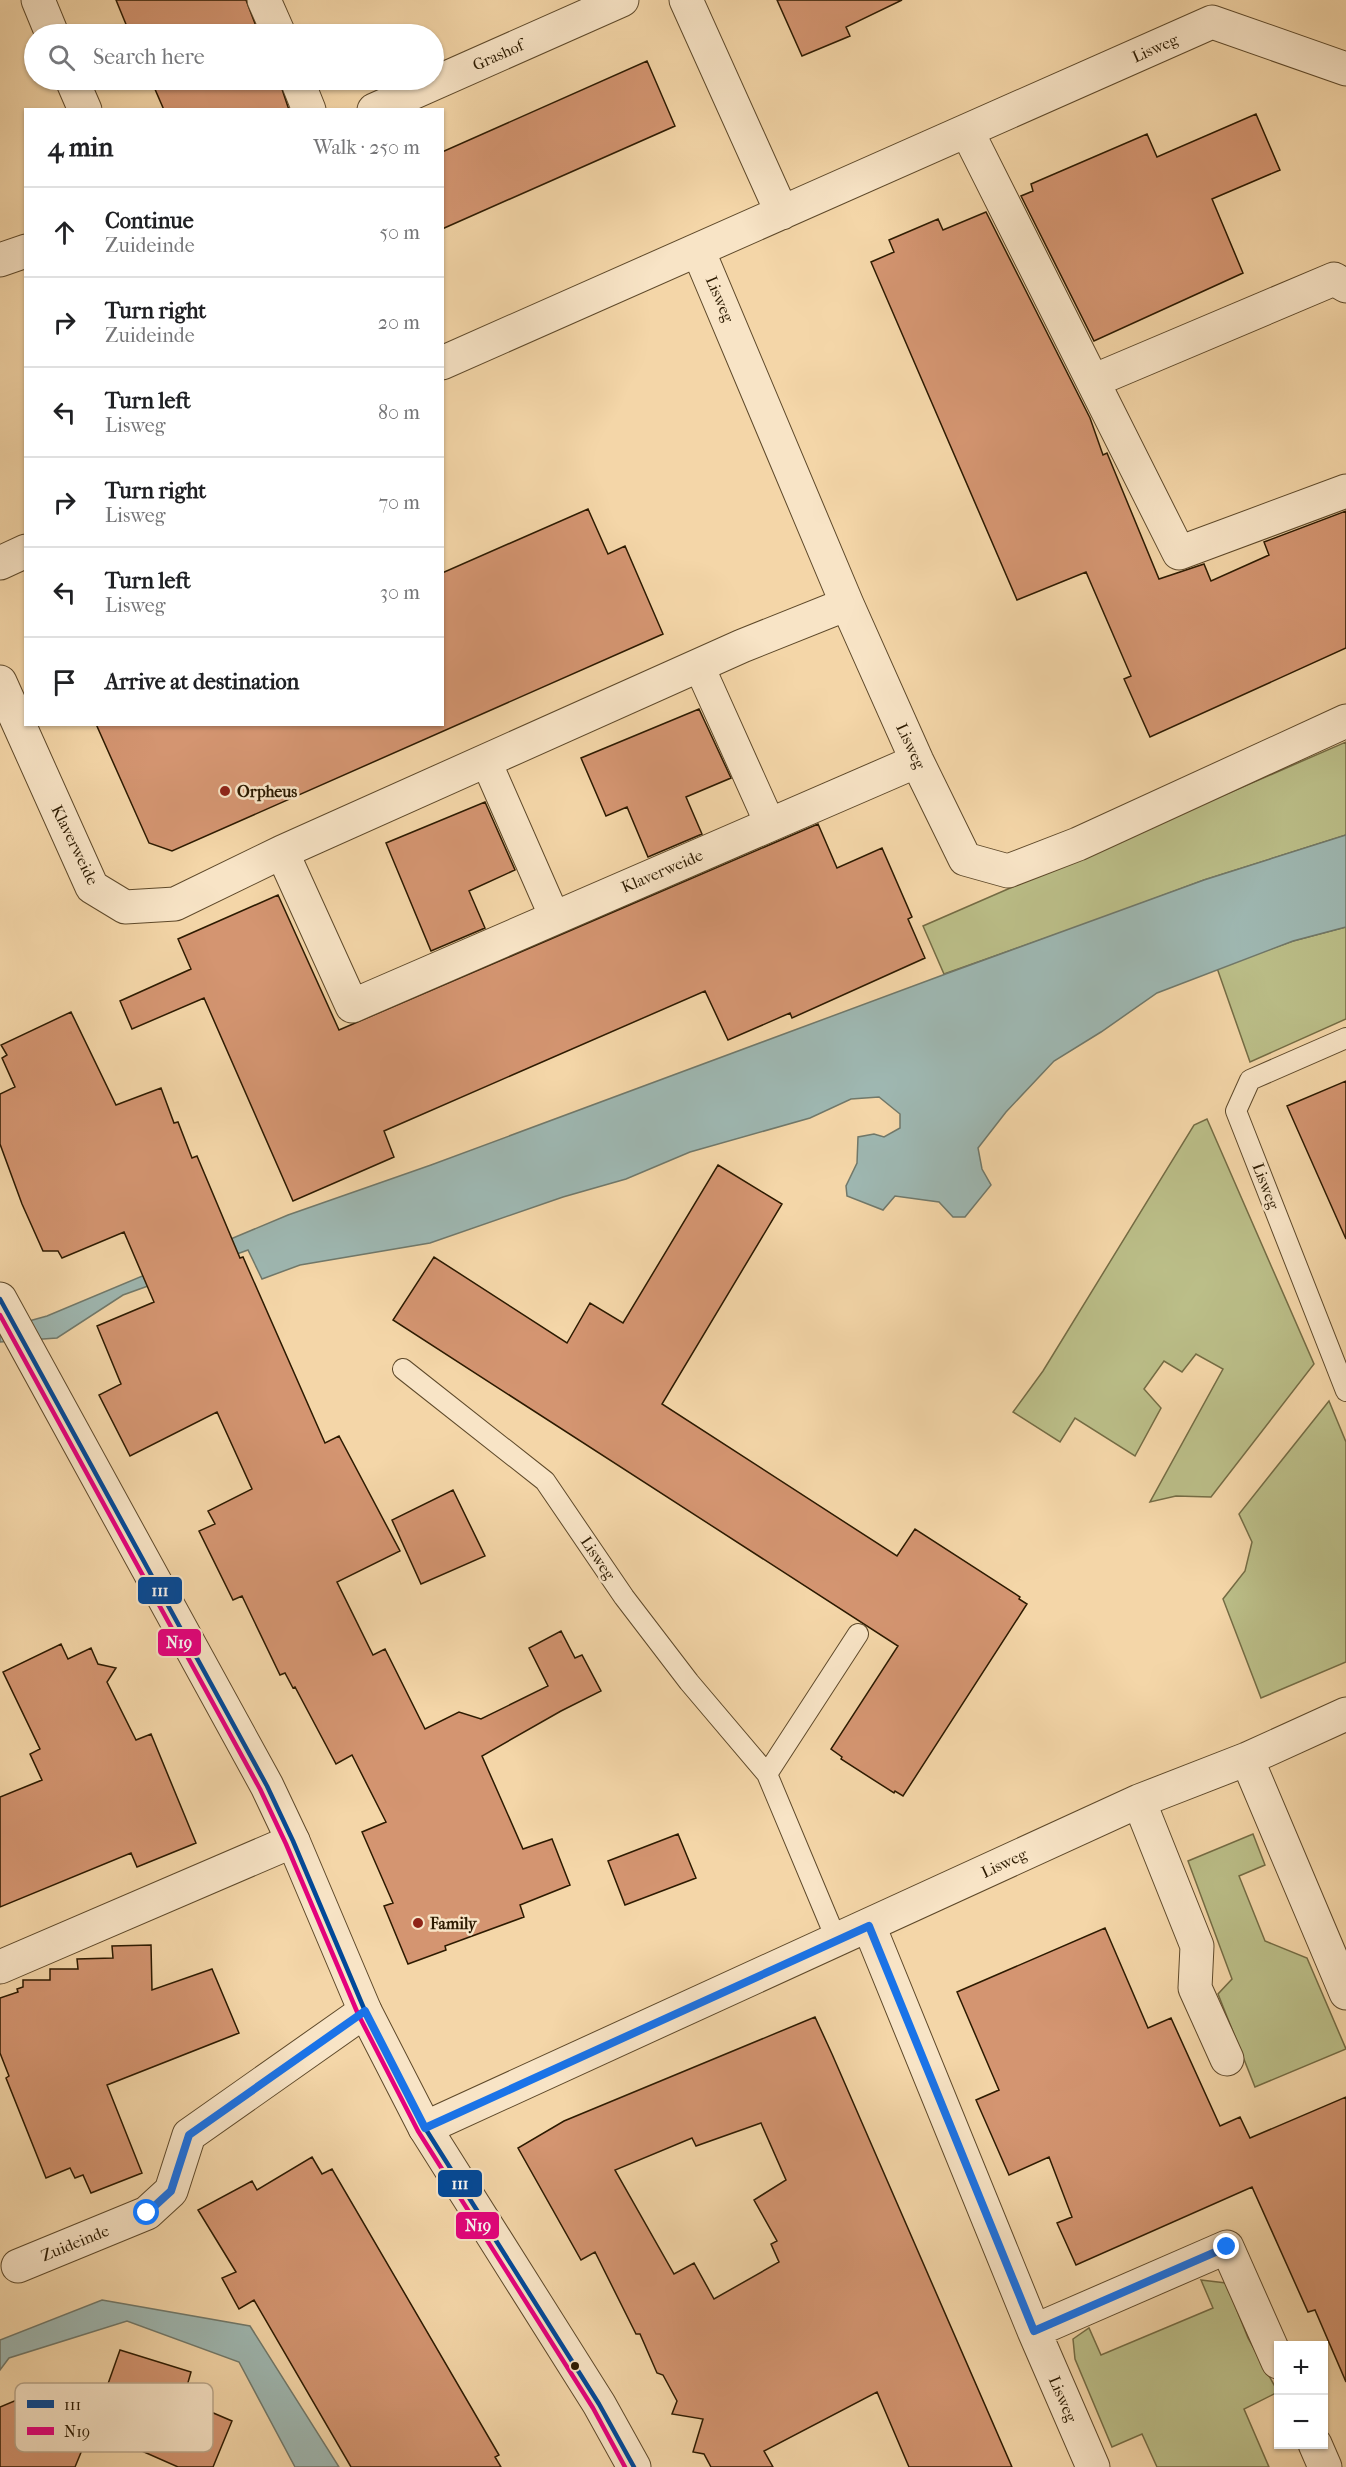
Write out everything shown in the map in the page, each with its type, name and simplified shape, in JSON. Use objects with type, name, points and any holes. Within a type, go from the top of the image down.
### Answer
[{"type":"street","points":[[38,0],[48,24]]},
{"type":"street","points":[[264,0],[275,24]]},
{"type":"street","name":"Grashof","points":[[444,79],[622,0]]},
{"type":"street","points":[[686,0],[782,213]]},
{"type":"street","name":"Lisweg","points":[[444,362],[968,131],[1207,11],[1346,69]]},
{"type":"street","points":[[76,90],[83,108]]},
{"type":"street","points":[[301,90],[308,108]]},
{"type":"street","name":"Grashof","points":[[379,108],[419,90]]},
{"type":"street","points":[[968,131],[1179,553],[1346,491]]},
{"type":"street","name":"Lisweg","points":[[698,250],[847,604],[917,761],[965,859],[1008,871],[1078,844],[1346,721]]},
{"type":"street","points":[[0,260],[24,252]]},
{"type":"street","points":[[1093,381],[1334,279],[1346,286]]},
{"type":"street","points":[[0,563],[24,552]]},
{"type":"street","name":"Klaverweide","points":[[0,682],[92,887],[125,907],[175,904],[282,852],[699,666],[847,604]]},
{"type":"street","points":[[699,666],[770,824]]},
{"type":"street","points":[[486,761],[555,918]]},
{"type":"street","name":"Klaverweide","points":[[282,852],[352,1006],[917,761]]},
{"type":"street","points":[[6,1308],[267,1786],[293,1841],[365,2011],[425,2128],[599,2404],[634,2467]]},
{"type":"street","name":"Lisweg","points":[[425,2128],[1139,1801],[1247,1759],[1346,1714]]},
{"type":"street","points":[[1247,1759],[1346,1993]]},
{"type":"street","points":[[1139,1801],[1197,1946],[1195,1988],[1227,2059]]},
{"type":"street","points":[[0,1967],[293,1841]]},
{"type":"street","name":"Lisweg","points":[[869,1926],[1034,2331],[1093,2467]]},
{"type":"street","name":"Zuideinde","points":[[18,2266],[147,2213],[171,2191],[189,2135],[365,2011]]},
{"type":"street","points":[[1034,2331],[1227,2247],[1274,2353]]},
{"type":"street","points":[[1317,2449],[1325,2467]]},
{"type":"lane","name":"Lisweg","points":[[1346,1038],[1250,1080],[1236,1111],[1346,1391]]},
{"type":"lane","name":"Lisweg","points":[[403,1370],[545,1480],[631,1606],[689,1682],[767,1774],[837,1941]]},
{"type":"lane","points":[[767,1774],[858,1634]]},
{"type":"green space","points":[[1346,742],[1346,835],[1204,880],[944,974],[923,926]]},
{"type":"green space","points":[[1346,927],[1346,1019],[1250,1062],[1217,968],[1293,941]]},
{"type":"green space","points":[[1207,1119],[1314,1364],[1211,1497],[1176,1496],[1150,1502],[1223,1369],[1196,1354],[1182,1372],[1164,1361],[1144,1389],[1161,1408],[1135,1456],[1075,1418],[1060,1442],[1013,1412],[1043,1371],[1194,1125]]},
{"type":"green space","points":[[1329,1401],[1346,1442],[1346,1662],[1261,1698],[1223,1599],[1245,1571],[1252,1542],[1239,1514]]},
{"type":"green space","points":[[1253,1834],[1265,1865],[1239,1876],[1265,1941],[1307,1958],[1346,2049],[1255,2087],[1218,1994],[1232,1979],[1188,1861]]},
{"type":"green space","points":[[1201,2280],[1226,2283],[1248,2338],[1274,2385],[1274,2394],[1244,2409],[1269,2467],[1157,2467],[1142,2434],[1112,2447],[1075,2359],[1073,2339],[1089,2328],[1101,2355],[1213,2308]]},
{"type":"water","points":[[1346,835],[1346,927],[1293,941],[1157,993],[1054,1061],[1006,1112],[978,1148],[982,1169],[991,1185],[965,1217],[953,1217],[939,1202],[895,1196],[883,1210],[847,1196],[846,1186],[857,1163],[858,1137],[874,1134],[884,1137],[900,1128],[900,1114],[879,1097],[851,1099],[810,1118],[690,1152],[626,1179],[563,1197],[430,1243],[300,1265],[262,1279],[248,1250],[123,1295],[57,1338],[0,1342],[0,1329],[47,1316],[288,1215],[431,1165],[1204,880]]},
{"type":"water","points":[[102,2300],[250,2326],[339,2467],[295,2467],[239,2362],[127,2321],[9,2358],[0,2370],[0,2340]]},
{"type":"building","points":[[116,0],[246,0],[255,24],[126,24]]},
{"type":"building","points":[[777,0],[902,0],[846,27],[850,36],[802,56]]},
{"type":"building","points":[[647,61],[675,126],[444,228],[444,151]]},
{"type":"building","points":[[155,90],[282,90],[288,108],[163,108]]},
{"type":"building","points":[[1256,114],[1280,170],[1212,199],[1243,273],[1094,341],[1021,196],[1033,191],[1031,184],[1147,134],[1157,157]]},
{"type":"building","points":[[986,212],[1090,418],[1103,455],[1107,453],[1159,579],[1204,564],[1211,581],[1269,555],[1264,542],[1346,511],[1346,648],[1150,737],[1124,679],[1131,676],[1086,572],[1017,600],[871,262],[894,252],[889,240],[938,219],[943,230]]},
{"type":"building","points":[[588,509],[608,554],[625,546],[663,634],[172,851],[149,843],[97,726],[444,726],[444,572]]},
{"type":"building","points":[[699,709],[731,778],[686,797],[702,834],[648,857],[627,807],[606,816],[581,758]]},
{"type":"building","points":[[485,802],[515,870],[469,891],[485,928],[431,951],[386,843]]},
{"type":"building","points":[[818,824],[837,868],[882,848],[912,917],[908,919],[925,958],[792,1018],[790,1013],[728,1040],[705,991],[384,1131],[394,1157],[293,1201],[204,998],[132,1029],[120,1001],[191,969],[178,939],[278,895],[339,1030]]},
{"type":"building","points":[[71,1012],[116,1105],[161,1088],[174,1123],[178,1122],[192,1158],[197,1156],[240,1258],[243,1257],[325,1443],[339,1436],[400,1551],[337,1582],[373,1655],[385,1649],[425,1729],[459,1712],[481,1719],[548,1686],[529,1648],[561,1631],[575,1658],[582,1655],[601,1691],[482,1756],[523,1849],[552,1839],[570,1885],[520,1905],[524,1917],[445,1946],[446,1950],[408,1964],[384,1906],[393,1903],[362,1832],[386,1822],[352,1755],[336,1764],[295,1687],[293,1688],[285,1673],[280,1675],[242,1596],[233,1600],[199,1531],[215,1524],[208,1511],[252,1489],[217,1412],[130,1456],[99,1395],[121,1384],[97,1326],[154,1302],[124,1232],[62,1258],[58,1251],[43,1251],[22,1204],[0,1144],[0,1094],[15,1087],[2,1058],[7,1055],[1,1045]]},
{"type":"building","points":[[1346,1081],[1346,1239],[1287,1106]]},
{"type":"building","points":[[718,1165],[782,1204],[662,1404],[897,1556],[915,1529],[1020,1597],[1019,1599],[1027,1604],[903,1796],[895,1791],[894,1793],[841,1759],[842,1757],[831,1749],[898,1646],[393,1320],[434,1257],[567,1343],[590,1303],[623,1323]]},
{"type":"building","points":[[453,1490],[485,1556],[421,1584],[392,1520]]},
{"type":"building","points":[[61,1644],[68,1659],[91,1648],[98,1664],[116,1668],[107,1682],[136,1740],[151,1734],[196,1843],[137,1867],[131,1853],[0,1907],[0,1797],[42,1780],[30,1754],[40,1749],[3,1672]]},
{"type":"building","points":[[678,1834],[696,1878],[625,1905],[608,1861]]},
{"type":"building","points":[[1105,1928],[1148,2028],[1171,2018],[1220,2126],[1240,2117],[1250,2138],[1346,2097],[1346,2382],[1315,2310],[1308,2312],[1252,2187],[1076,2265],[1057,2223],[1072,2217],[1049,2157],[1009,2175],[976,2100],[999,2090],[957,1992]]},
{"type":"building","points":[[151,1945],[152,1990],[212,1969],[239,2033],[107,2085],[142,2173],[91,2193],[83,2175],[75,2178],[70,2168],[46,2178],[6,2078],[9,2076],[0,2053],[0,1998],[18,1992],[17,1989],[23,1987],[23,1980],[50,1980],[50,1969],[78,1969],[77,1959],[113,1958],[112,1946]]},
{"type":"building","points":[[815,2017],[1012,2467],[909,2467],[877,2392],[764,2451],[773,2467],[711,2467],[704,2454],[693,2452],[703,2419],[672,2414],[677,2401],[663,2375],[657,2373],[640,2334],[636,2334],[595,2252],[581,2260],[518,2148],[564,2121]],"holes":[[[761,2123],[786,2180],[754,2200],[777,2241],[771,2244],[779,2262],[714,2299],[694,2263],[674,2274],[615,2170],[692,2138],[696,2146]]]},
{"type":"building","points":[[312,2157],[322,2174],[332,2169],[499,2455],[495,2457],[501,2467],[351,2467],[254,2300],[239,2309],[222,2278],[236,2272],[198,2210],[252,2181],[257,2190]]},
{"type":"building","points":[[120,2350],[191,2372],[188,2383],[108,2383]]},
{"type":"building","points":[[15,2401],[15,2452],[81,2452],[75,2467],[0,2467],[0,2407]]},
{"type":"building","points":[[213,2413],[232,2421],[213,2467],[178,2467],[144,2452],[213,2452]]},
{"type":"transit line","name":"111","points":[[0,1299],[267,1786],[293,1841],[365,2011],[425,2128],[599,2404],[634,2467]]},
{"type":"transit line","name":"N19","points":[[0,1315],[260,1789],[286,1844],[358,2014],[418,2131],[593,2408],[625,2467]]},
{"type":"place","name":"Orpheus","points":[[225,791]]},
{"type":"place","name":"Family","points":[[418,1923]]},
{"type":"route","points":[[147,2213],[171,2191],[189,2135],[365,2011],[425,2128],[869,1926],[1034,2331],[1227,2247]]}]
